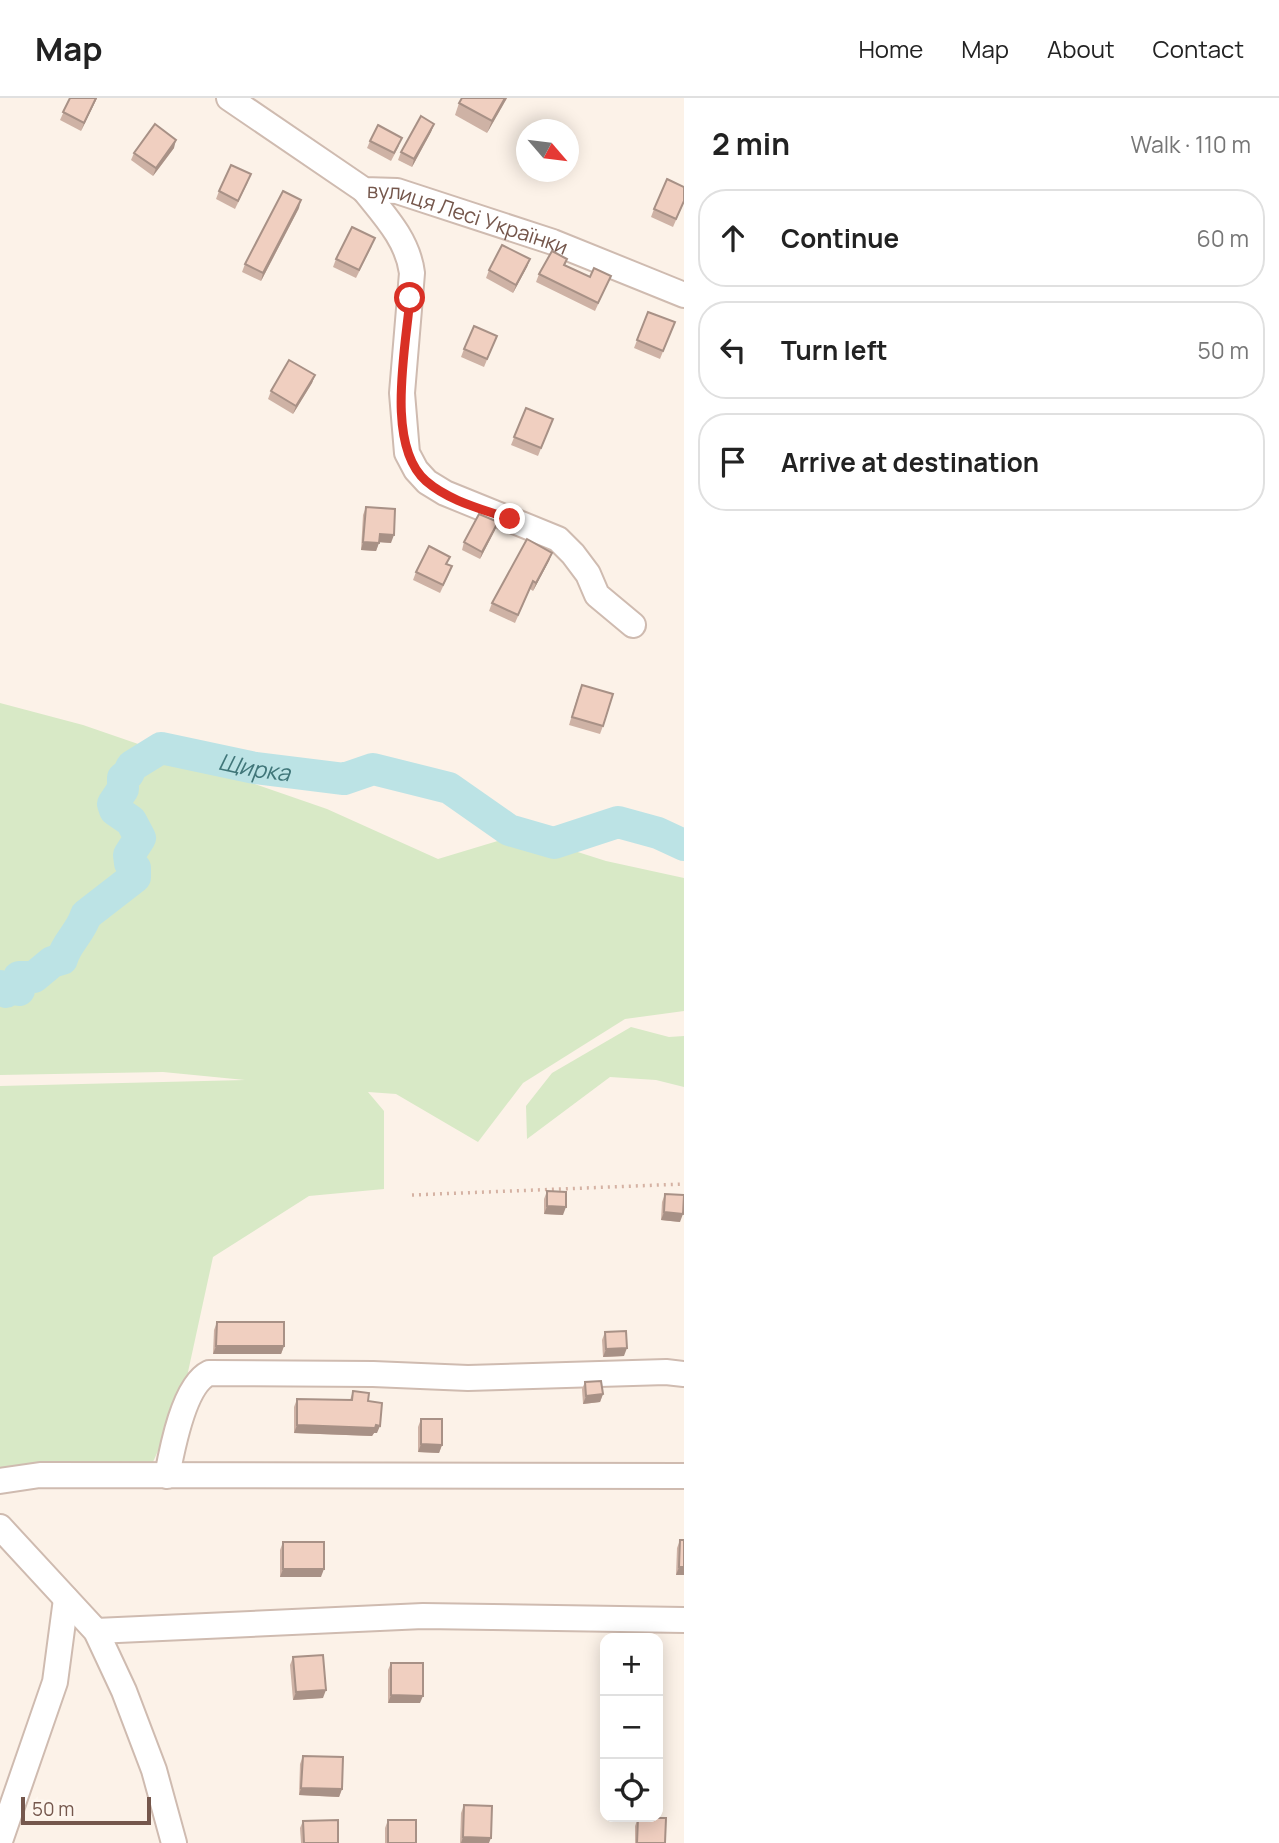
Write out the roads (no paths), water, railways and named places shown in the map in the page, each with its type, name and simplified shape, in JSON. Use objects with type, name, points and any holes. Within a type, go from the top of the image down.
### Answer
[{"type":"street","name":"вулиця Лесі Українки","points":[[229,98],[364,190],[397,191],[553,242],[684,295]]},
{"type":"street","points":[[364,190],[393,227],[410,258],[412,273],[402,393],[407,453],[416,470],[427,482],[445,494],[558,539],[588,574],[597,596],[633,625]]},
{"type":"street","points":[[167,1476],[173,1443],[190,1397],[200,1377],[209,1373],[373,1374],[468,1378],[684,1374]]},
{"type":"street","points":[[0,1481],[40,1475],[684,1476]]},
{"type":"street","points":[[0,1527],[96,1631],[124,1691],[154,1770],[174,1843]]},
{"type":"street","points":[[0,1841],[55,1682],[66,1599]]},
{"type":"street","points":[[96,1631],[423,1616],[684,1620]]},
{"type":"waterway","name":"Щирка","points":[[0,986],[6,992],[13,987],[19,990],[19,977],[34,977],[52,962],[62,959],[86,915],[135,877],[135,868],[130,863],[129,855],[140,838],[131,821],[115,810],[113,804],[123,789],[123,778],[132,766],[161,748],[255,768],[344,779],[373,769],[449,788],[509,830],[554,843],[618,822],[658,833],[684,845]]}]
